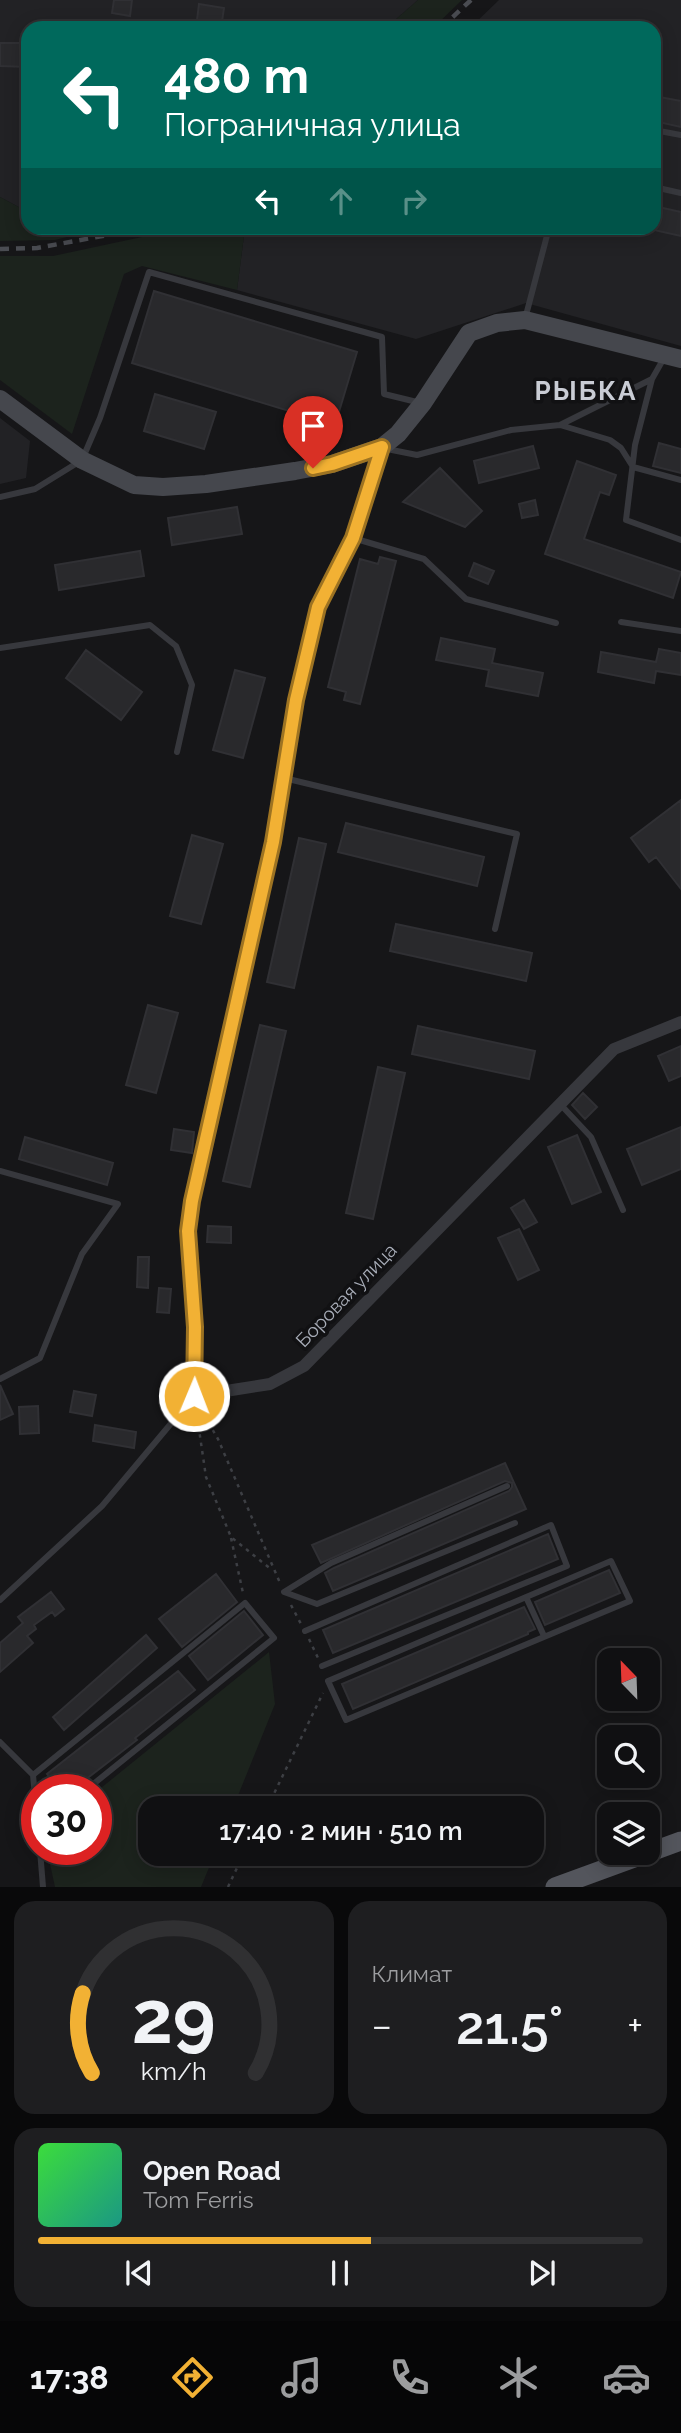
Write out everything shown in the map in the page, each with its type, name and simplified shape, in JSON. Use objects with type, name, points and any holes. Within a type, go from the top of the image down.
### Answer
[{"type":"main road","points":[[0,399],[82,460],[134,485],[163,487],[206,484],[295,471],[332,464],[382,447],[398,434],[422,403],[469,333],[497,323],[525,320],[673,357]]},
{"type":"main road","points":[[555,1887],[681,1841]]},
{"type":"street","points":[[194,1396],[195,1327],[188,1231],[192,1201],[273,842],[296,700],[318,607],[353,538],[382,447]]},
{"type":"street","name":"Боровая улица","points":[[194,1396],[270,1384],[304,1366],[558,1103],[614,1049],[681,1022]]},
{"type":"lane","points":[[661,131],[681,135]]},
{"type":"lane","points":[[661,189],[681,193]]},
{"type":"lane","points":[[525,320],[547,235]]},
{"type":"lane","points":[[0,497],[35,489],[82,460],[100,418],[149,272],[382,337],[384,394],[422,403]]},
{"type":"lane","points":[[382,447],[416,455],[511,430],[560,425],[652,379],[673,357]]},
{"type":"lane","points":[[652,379],[635,445],[626,520],[681,540]]},
{"type":"lane","points":[[560,425],[610,440],[621,448],[633,467],[681,480]]},
{"type":"lane","points":[[353,538],[424,559],[466,599],[556,623]]},
{"type":"lane","points":[[621,622],[681,631]]},
{"type":"lane","points":[[0,648],[150,625],[176,646],[192,685],[177,752]]},
{"type":"lane","points":[[282,778],[517,834],[495,929]]},
{"type":"lane","points":[[558,1103],[591,1137],[623,1210]]},
{"type":"lane","points":[[0,1171],[118,1204],[82,1254],[40,1357],[0,1379]]},
{"type":"lane","points":[[0,1600],[102,1506],[194,1396]]},
{"type":"lane","points":[[285,1592],[331,1563],[507,1486]]},
{"type":"lane","points":[[285,1592],[317,1604],[515,1522]]},
{"type":"lane","points":[[305,1631],[551,1525],[567,1566],[322,1666]]},
{"type":"lane","points":[[611,1561],[630,1601],[544,1636],[346,1720],[328,1681],[611,1561]]},
{"type":"lane","points":[[526,1597],[544,1636]]},
{"type":"lane","points":[[34,1774],[245,1603],[274,1638],[106,1774]]},
{"type":"lane","points":[[0,1742],[32,1774]]},
{"type":"lane","points":[[41,1865],[43,1887]]},
{"type":"path","points":[[194,1396],[206,1477],[231,1537],[245,1603]]},
{"type":"path","points":[[194,1396],[218,1439],[274,1571],[322,1666]]},
{"type":"path","points":[[231,1537],[274,1571]]},
{"type":"path","points":[[273,1796],[328,1681]]},
{"type":"path","points":[[228,1887],[238,1866]]},
{"type":"shaded area","points":[[0,0],[418,0],[394,21],[21,21],[21,208],[0,197]]},
{"type":"shaded area","points":[[418,0],[462,0],[440,21],[394,21]]},
{"type":"shaded area","points":[[499,0],[681,0],[681,346],[526,303],[416,339],[237,290],[244,235],[661,235],[661,21],[477,21]]},
{"type":"shaded area","points":[[0,197],[21,208],[21,235],[75,235],[55,240],[0,241]]},
{"type":"shaded area","points":[[151,235],[244,235],[237,290],[142,266],[124,274],[72,434],[0,380],[0,256],[53,256]]},
{"type":"shaded area","points":[[0,418],[30,441],[26,478],[0,484]]},
{"type":"shaded area","points":[[269,1652],[275,1704],[238,1796],[138,1796],[138,1866],[210,1866],[201,1887],[55,1887],[50,1865],[112,1865],[112,1779]]},
{"type":"building","points":[[114,0],[132,0],[130,16],[112,13]]},
{"type":"building","points":[[199,4],[224,8],[222,21],[197,21]]},
{"type":"building","points":[[0,43],[21,43],[21,67],[0,66]]},
{"type":"building","points":[[661,97],[681,101],[681,127],[661,123]]},
{"type":"building","points":[[661,208],[681,212],[681,236],[661,232]]},
{"type":"building","points":[[154,291],[357,352],[335,425],[132,363]]},
{"type":"building","points":[[155,394],[216,412],[204,449],[144,431]]},
{"type":"building","points":[[659,443],[681,449],[681,473],[653,466]]},
{"type":"building","points":[[533,446],[539,468],[479,483],[474,461]]},
{"type":"building","points":[[577,461],[616,475],[609,495],[600,492],[584,539],[681,572],[673,598],[545,554]]},
{"type":"building","points":[[440,468],[482,511],[465,527],[403,502]]},
{"type":"building","points":[[535,500],[538,515],[522,518],[519,504]]},
{"type":"building","points":[[237,507],[242,534],[172,545],[168,518]]},
{"type":"building","points":[[140,551],[144,576],[59,590],[55,565]]},
{"type":"building","points":[[380,557],[396,561],[360,704],[344,700],[346,692],[328,687],[360,559],[378,564]]},
{"type":"building","points":[[474,563],[494,571],[488,584],[469,576]]},
{"type":"building","points":[[441,638],[495,649],[492,663],[543,673],[538,696],[486,686],[489,670],[436,660]]},
{"type":"building","points":[[659,649],[681,653],[681,675],[656,671],[654,683],[598,672],[601,652],[656,662]]},
{"type":"building","points":[[86,650],[142,692],[121,720],[66,678]]},
{"type":"building","points":[[235,670],[265,678],[243,758],[213,750]]},
{"type":"building","points":[[681,800],[681,889],[656,857],[649,862],[631,838]]},
{"type":"building","points":[[346,823],[484,857],[477,886],[338,852]]},
{"type":"building","points":[[192,835],[223,844],[201,924],[170,916]]},
{"type":"building","points":[[299,838],[326,844],[294,988],[267,982]]},
{"type":"building","points":[[396,924],[532,953],[526,981],[390,951]]},
{"type":"building","points":[[148,1005],[178,1013],[156,1093],[126,1085]]},
{"type":"building","points":[[260,1025],[286,1031],[250,1187],[223,1181]]},
{"type":"building","points":[[418,1026],[535,1051],[529,1079],[412,1054]]},
{"type":"building","points":[[681,1046],[681,1076],[669,1081],[658,1056]]},
{"type":"building","points":[[378,1067],[405,1073],[373,1219],[346,1213]]},
{"type":"building","points":[[583,1093],[597,1107],[585,1119],[572,1105]]},
{"type":"building","points":[[681,1127],[681,1169],[642,1185],[627,1149]]},
{"type":"building","points":[[174,1129],[194,1132],[192,1153],[171,1150]]},
{"type":"building","points":[[577,1135],[601,1192],[572,1204],[548,1147]]},
{"type":"building","points":[[25,1137],[113,1163],[107,1185],[19,1159]]},
{"type":"building","points":[[524,1200],[537,1222],[524,1229],[511,1208]]},
{"type":"building","points":[[208,1226],[231,1227],[231,1243],[207,1242]]},
{"type":"building","points":[[519,1229],[539,1270],[518,1280],[498,1238]]},
{"type":"building","points":[[138,1257],[149,1257],[148,1288],[137,1287]]},
{"type":"building","points":[[159,1288],[171,1289],[169,1313],[157,1312]]},
{"type":"building","points":[[0,1385],[13,1414],[0,1420]]},
{"type":"building","points":[[74,1391],[96,1395],[92,1416],[70,1412]]},
{"type":"building","points":[[38,1406],[39,1433],[20,1434],[19,1407]]},
{"type":"building","points":[[95,1425],[136,1432],[134,1448],[93,1441]]},
{"type":"building","points":[[505,1463],[526,1509],[333,1591],[325,1573],[509,1491],[512,1483],[505,1481],[321,1563],[312,1545]]},
{"type":"building","points":[[548,1534],[558,1559],[333,1653],[323,1630]]},
{"type":"building","points":[[609,1570],[620,1593],[545,1625],[535,1602]]},
{"type":"building","points":[[216,1574],[237,1602],[182,1647],[159,1619]]},
{"type":"building","points":[[51,1592],[64,1609],[55,1616],[52,1612],[34,1625],[36,1629],[27,1636],[33,1643],[0,1672],[0,1643],[23,1623],[18,1617]]},
{"type":"building","points":[[524,1607],[535,1629],[528,1634],[353,1709],[342,1684]]},
{"type":"building","points":[[244,1611],[263,1635],[208,1680],[189,1656]]},
{"type":"building","points":[[146,1635],[157,1648],[64,1730],[53,1717]]},
{"type":"building","points":[[178,1671],[195,1690],[93,1774],[47,1774]]},
{"type":"railway","points":[[448,21],[471,0]]},
{"type":"railway","points":[[0,249],[37,248],[108,235]]},
{"type":"district","name":"РЫБКА","points":[[586,391]]},
{"type":"route","points":[[194,1396],[195,1327],[188,1231],[192,1201],[273,842],[296,700],[318,607],[353,538],[382,447],[313,468]]}]
